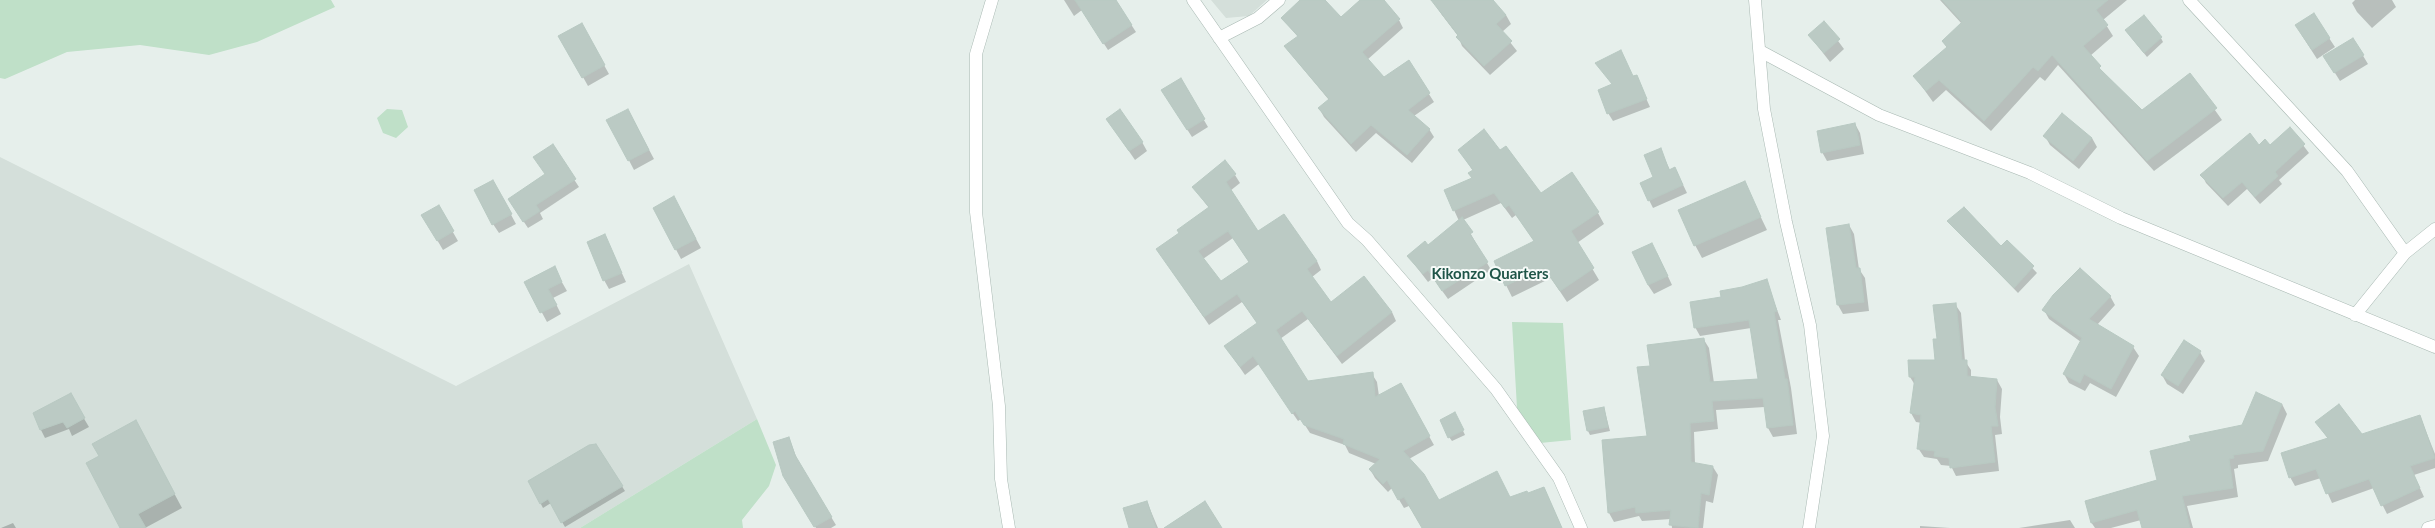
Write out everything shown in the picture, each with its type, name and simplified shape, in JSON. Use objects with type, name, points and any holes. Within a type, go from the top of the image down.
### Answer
[{"type":"street","points":[[992,0],[976,54],[976,212],[999,406],[1002,479],[1009,528]]},
{"type":"street","points":[[1193,0],[1348,223],[1367,240],[1496,389],[1559,478],[1582,528]]},
{"type":"street","points":[[1219,38],[1258,18],[1279,0]]},
{"type":"street","points":[[2189,0],[2347,171],[2405,253]]},
{"type":"street","points":[[1759,2],[1760,51],[1764,109],[1784,214],[1810,325],[1823,436],[1809,528]]},
{"type":"street","points":[[1760,51],[1879,115],[2030,173],[2121,218],[2435,347]]},
{"type":"street","points":[[2355,315],[2405,253],[2435,229]]},
{"type":"street","points":[[2428,528],[2435,526]]},
{"type":"shaded area","points":[[1211,0],[1267,0],[1249,16],[1226,18]]},
{"type":"shaded area","points":[[0,157],[456,386],[689,264],[757,419],[580,528],[0,528]]},
{"type":"green space","points":[[0,0],[331,0],[335,7],[257,42],[209,55],[140,45],[67,52],[5,79],[0,78]]},
{"type":"green space","points":[[387,109],[402,110],[408,127],[396,138],[383,133],[377,118]]},
{"type":"green space","points":[[1512,322],[1563,323],[1571,440],[1540,443],[1517,408]]},
{"type":"green space","points":[[757,419],[776,465],[769,486],[742,520],[743,528],[580,528]]},
{"type":"building","points":[[1075,0],[1116,0],[1132,25],[1103,44]]},
{"type":"building","points":[[1300,0],[1325,0],[1341,17],[1360,0],[1384,0],[1400,19],[1362,52],[1384,77],[1409,60],[1430,93],[1408,110],[1430,129],[1407,155],[1371,125],[1351,144],[1318,108],[1329,99],[1284,46],[1298,36],[1281,18]]},
{"type":"building","points":[[1431,0],[1493,0],[1506,15],[1496,24],[1512,41],[1484,66],[1456,37],[1458,35]]},
{"type":"building","points":[[1942,0],[2108,0],[2096,10],[2108,25],[2083,46],[2101,66],[2099,68],[2142,110],[2190,73],[2217,108],[2147,161],[2052,55],[2038,71],[2033,67],[1984,121],[1939,80],[1926,91],[1913,76],[1947,47],[1942,41],[1962,22]]},
{"type":"building","points":[[2314,13],[2330,38],[2312,50],[2295,25]]},
{"type":"building","points":[[2144,15],[2162,37],[2144,53],[2125,30]]},
{"type":"building","points":[[1824,21],[1840,39],[1824,53],[1808,35]]},
{"type":"building","points":[[582,23],[605,65],[582,78],[558,36]]},
{"type":"building","points":[[2353,38],[2364,55],[2334,73],[2323,56]]},
{"type":"building","points":[[1621,50],[1633,76],[1637,75],[1647,99],[1607,114],[1598,90],[1612,84],[1595,63]]},
{"type":"building","points":[[1181,78],[1205,119],[1187,130],[1161,90]]},
{"type":"building","points":[[628,109],[649,150],[628,161],[606,120]]},
{"type":"building","points":[[1120,109],[1143,142],[1129,151],[1106,119]]},
{"type":"building","points":[[2062,113],[2092,138],[2073,161],[2043,136]]},
{"type":"building","points":[[1855,123],[1860,145],[1821,153],[1817,131]]},
{"type":"building","points":[[2290,127],[2305,144],[2275,172],[2278,176],[2255,197],[2242,182],[2223,198],[2200,175],[2250,133],[2259,145],[2265,139],[2270,145]]},
{"type":"building","points":[[1484,129],[1500,150],[1506,146],[1541,193],[1572,172],[1599,212],[1571,231],[1594,268],[1560,291],[1544,268],[1505,286],[1494,261],[1534,241],[1509,205],[1505,208],[1494,193],[1453,211],[1444,190],[1472,178],[1468,173],[1473,170],[1458,150]]},
{"type":"building","points":[[553,144],[576,179],[536,205],[540,211],[523,222],[508,199],[545,174],[533,157]]},
{"type":"building","points":[[1661,148],[1669,170],[1675,167],[1683,185],[1648,201],[1640,183],[1653,177],[1644,155]]},
{"type":"building","points":[[1225,160],[1236,174],[1226,182],[1258,231],[1284,214],[1317,261],[1307,269],[1331,302],[1364,276],[1392,312],[1337,356],[1302,311],[1276,330],[1308,381],[1373,372],[1375,397],[1401,383],[1430,436],[1403,451],[1424,474],[1439,500],[1497,471],[1510,497],[1527,491],[1528,493],[1544,487],[1562,528],[1422,528],[1404,497],[1398,500],[1387,480],[1383,484],[1369,469],[1380,459],[1343,444],[1344,439],[1304,425],[1295,411],[1292,414],[1253,356],[1240,367],[1224,346],[1257,323],[1237,294],[1204,317],[1156,249],[1179,233],[1177,230],[1209,207],[1192,187]],"holes":[[[1228,231],[1249,262],[1221,281],[1198,251]]]},
{"type":"building","points":[[493,180],[512,214],[492,225],[474,190]]},
{"type":"building","points":[[1745,181],[1761,217],[1694,246],[1678,210]]},
{"type":"building","points":[[674,196],[696,239],[675,250],[653,208]]},
{"type":"building","points":[[439,205],[454,231],[437,241],[421,215]]},
{"type":"building","points":[[1964,207],[2001,246],[2007,240],[2034,266],[2014,288],[1947,221]]},
{"type":"building","points":[[1462,217],[1473,232],[1470,234],[1488,262],[1442,291],[1428,270],[1423,274],[1407,256],[1425,241],[1428,245]]},
{"type":"building","points":[[1849,224],[1856,268],[1860,268],[1864,302],[1837,305],[1826,228]]},
{"type":"building","points":[[605,234],[622,273],[603,281],[587,242]]},
{"type":"building","points":[[1652,243],[1668,276],[1648,285],[1632,252]]},
{"type":"building","points":[[555,266],[562,282],[548,289],[557,305],[540,313],[524,282]]},
{"type":"building","points":[[2080,268],[2111,296],[2089,319],[2134,346],[2111,389],[2084,374],[2080,383],[2063,374],[2082,338],[2042,310],[2053,295]]},
{"type":"building","points":[[1767,279],[1777,311],[1774,312],[1785,379],[1787,379],[1793,425],[1767,428],[1763,398],[1712,401],[1714,421],[1690,423],[1691,462],[1713,466],[1709,495],[1701,493],[1698,528],[1669,525],[1671,510],[1636,513],[1635,507],[1608,513],[1602,440],[1647,436],[1637,367],[1650,366],[1647,345],[1704,338],[1710,382],[1758,379],[1749,320],[1694,328],[1690,302],[1721,297],[1720,291],[1742,287]]},
{"type":"building","points":[[1956,303],[1962,360],[1967,360],[1967,376],[1997,379],[1995,407],[1998,426],[1991,426],[1995,462],[1950,468],[1949,458],[1934,456],[1935,451],[1917,449],[1921,415],[1910,413],[1915,377],[1909,377],[1908,360],[1935,360],[1933,339],[1937,339],[1933,305]]},
{"type":"building","points":[[2184,340],[2201,351],[2178,386],[2161,375]]},
{"type":"building","points":[[2256,392],[2282,404],[2263,451],[2233,455],[2234,458],[2229,459],[2233,488],[2182,496],[2190,528],[2142,528],[2137,510],[2091,523],[2085,501],[2157,480],[2150,451],[2191,441],[2189,436],[2242,425]]},
{"type":"building","points":[[71,393],[85,418],[67,428],[63,422],[40,430],[33,413]]},
{"type":"building","points":[[2339,404],[2362,434],[2420,415],[2435,458],[2410,466],[2420,488],[2381,506],[2369,479],[2326,494],[2316,469],[2289,478],[2281,453],[2328,438],[2315,422]]},
{"type":"building","points":[[1604,407],[1608,427],[1587,431],[1583,411]]},
{"type":"building","points":[[1455,412],[1464,430],[1448,438],[1440,420]]},
{"type":"building","points":[[136,420],[175,494],[138,514],[146,528],[120,528],[86,463],[99,456],[92,444]]},
{"type":"building","points":[[789,437],[795,455],[832,517],[814,527],[783,476],[773,442]]},
{"type":"building","points":[[596,444],[623,486],[561,523],[548,499],[540,504],[528,481],[589,445]]},
{"type":"building","points":[[1147,501],[1156,528],[1129,528],[1123,508]]},
{"type":"building","points":[[1205,501],[1222,528],[1164,528]]},
{"type":"district","name":"Kikonzo Quarters","points":[[1490,274]]}]
